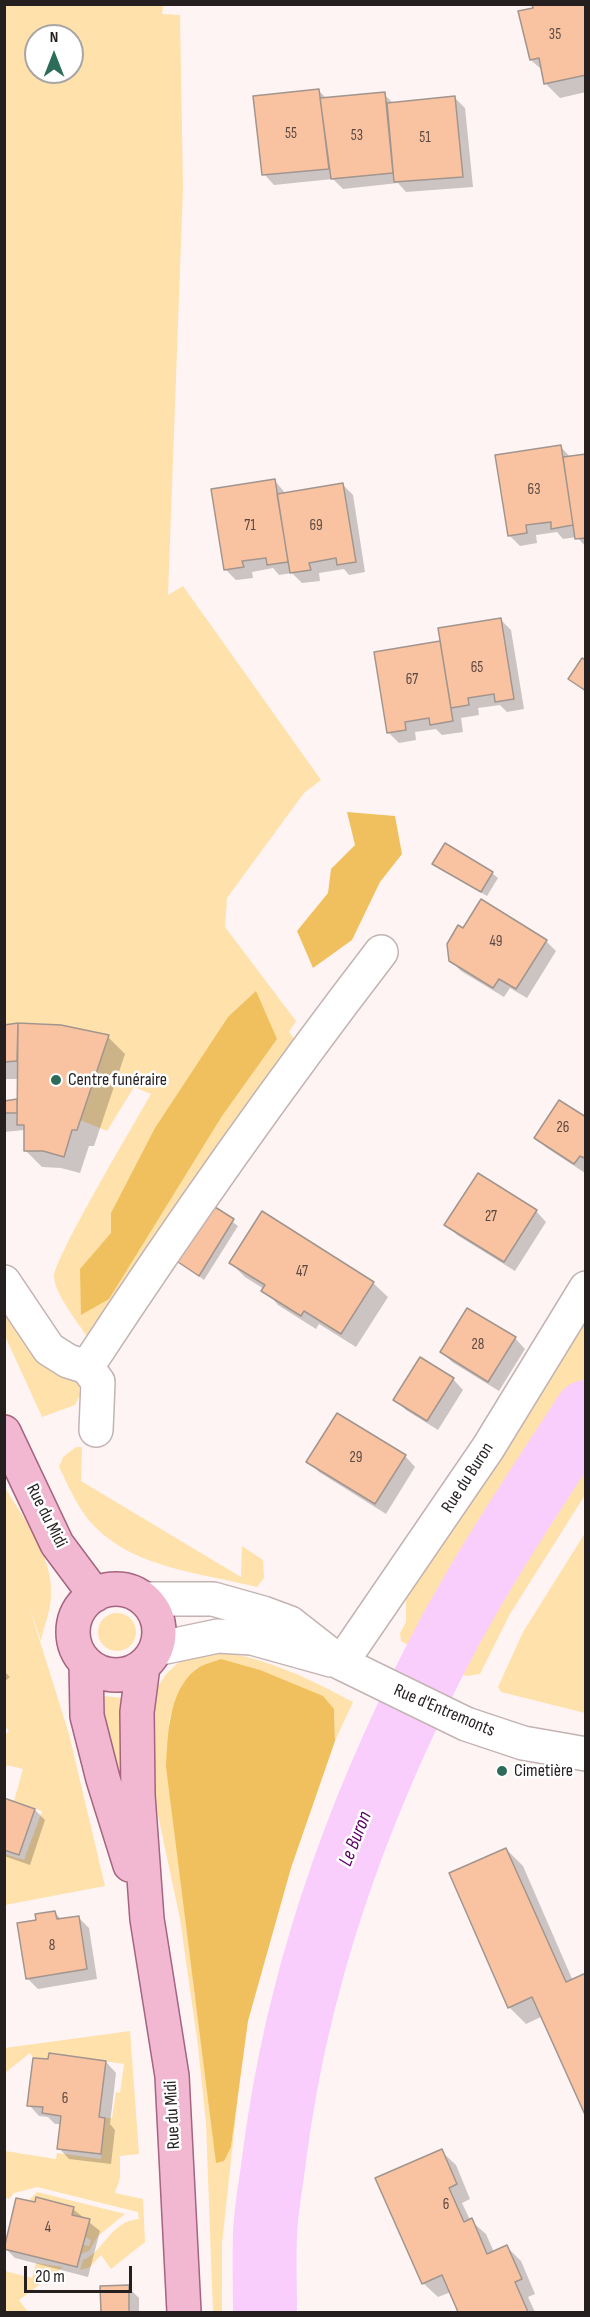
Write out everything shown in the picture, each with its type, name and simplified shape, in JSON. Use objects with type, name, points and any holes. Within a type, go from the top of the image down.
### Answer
[{"type":"main road","name":"Rue du Midi","points":[[4,1432],[57,1544],[95,1594]]},
{"type":"main road","points":[[121,1589],[144,1599],[159,1622],[159,1636],[150,1658],[135,1671],[114,1676],[94,1670],[78,1653],[74,1626],[77,1614],[95,1594],[121,1589]]},
{"type":"main road","name":"Rue du Midi","points":[[150,1658],[138,1712],[138,1795],[147,1919],[172,2076],[184,2313]]},
{"type":"main road","name":"Rue du Midi","points":[[86,1663],[87,1716],[103,1779],[147,1919]]},
{"type":"street","points":[[87,1367],[153,1266],[307,1048],[381,952]]},
{"type":"street","points":[[4,1282],[49,1349],[68,1361],[87,1367],[98,1382],[96,1430]]},
{"type":"street","name":"Rue du Buron","points":[[341,1663],[488,1448],[585,1288]]},
{"type":"street","name":"Rue d'Entremonts","points":[[144,1599],[213,1599],[263,1613],[290,1623],[341,1663]]},
{"type":"street","name":"Rue d'Entremonts","points":[[150,1658],[218,1636],[252,1638],[341,1663],[456,1720],[523,1743],[585,1754]]},
{"type":"shaded area","points":[[5,5],[181,5],[163,6],[162,14],[180,15],[183,188],[168,595],[183,586],[321,780],[304,793],[227,898],[225,927],[296,1021],[289,1032],[298,1044],[90,1341],[63,1301],[54,1277],[67,1244],[151,1094],[134,1087],[107,1131],[80,1120],[109,1035],[41,1023],[5,1025]]},
{"type":"shaded area","points":[[347,812],[395,816],[402,854],[380,882],[352,940],[313,968],[297,931],[328,893],[331,869],[355,845]]},
{"type":"shaded area","points":[[256,991],[277,1039],[222,1116],[109,1299],[81,1315],[80,1269],[111,1233],[111,1213],[155,1128],[228,1017]]},
{"type":"shaded area","points":[[4,1294],[78,1376],[80,1395],[75,1405],[42,1417],[5,1336]]},
{"type":"shaded area","points":[[585,1312],[585,1391],[456,1596],[424,1655],[401,1641],[400,1633],[406,1622],[406,1596]]},
{"type":"shaded area","points":[[585,1445],[585,1495],[510,1614],[480,1674],[466,1676],[449,1667],[465,1637]]},
{"type":"shaded area","points":[[76,1447],[82,1447],[81,1481],[241,1577],[242,1546],[263,1560],[264,1578],[257,1587],[171,1568],[130,1552],[112,1541],[95,1527],[84,1513],[59,1467],[63,1457]]},
{"type":"shaded area","points":[[5,1488],[36,1538],[47,1566],[51,1601],[41,1641],[28,1603],[69,1734],[105,1886],[5,1905],[5,1854],[24,1860],[42,1811],[14,1801],[23,1769],[7,1765],[5,1771],[5,1735],[9,1731],[4,1725]]},
{"type":"shaded area","points":[[585,1533],[585,1713],[501,1692],[498,1687],[523,1632]]},
{"type":"shaded area","points":[[117,1613],[131,1618],[136,1632],[131,1646],[117,1651],[103,1646],[98,1632],[103,1618]]},
{"type":"shaded area","points":[[228,1653],[245,1656],[292,1672],[353,1702],[335,1741],[334,1709],[196,1668],[183,1684],[169,1720],[195,1996],[231,2147],[240,2078],[222,2243],[222,2312],[213,2312],[206,2124],[198,2046],[180,1919],[151,1782],[149,1700],[166,1674],[178,1663],[200,1654]]},
{"type":"shaded area","points":[[221,1659],[260,1670],[323,1696],[334,1709],[335,1741],[291,1868],[248,2021],[231,2147],[224,2161],[216,2163],[166,1767],[171,1715],[179,1690],[195,1670]]},
{"type":"shaded area","points":[[103,1696],[123,1698],[126,1786],[120,1790],[100,1715]]},
{"type":"shaded area","points":[[130,2031],[139,2154],[120,2156],[120,2178],[115,2193],[143,2199],[145,2242],[111,2269],[101,2255],[90,2267],[80,2270],[83,2260],[97,2250],[114,2231],[129,2221],[139,2219],[138,2212],[37,2187],[14,2193],[9,2199],[5,2197],[5,2151],[56,2159],[57,2153],[101,2159],[105,2118],[112,2118],[116,2092],[120,2093],[124,2064],[49,2053],[48,2059],[33,2058],[30,2053],[5,2073],[5,2048]]},
{"type":"shaded area","points":[[37,2192],[125,2214],[98,2236],[89,2251],[80,2254],[83,2245],[89,2246],[91,2240],[85,2237],[90,2219],[72,2215],[74,2207],[36,2197],[35,2202],[28,2201]]},
{"type":"shaded area","points":[[36,2263],[63,2267],[19,2300],[28,2312],[5,2312],[5,2271],[32,2278]]},
{"type":"building","points":[[532,4],[586,4],[586,75],[544,84],[539,58],[530,60],[518,11],[533,8]]},
{"type":"building","points":[[319,89],[329,169],[262,175],[253,96]]},
{"type":"building","points":[[385,92],[393,173],[331,179],[320,98]]},
{"type":"building","points":[[455,96],[463,177],[394,182],[387,103]]},
{"type":"building","points":[[561,445],[573,525],[551,529],[551,522],[526,525],[527,533],[508,536],[495,455]]},
{"type":"building","points":[[586,454],[586,538],[575,539],[563,457]]},
{"type":"building","points":[[275,479],[288,562],[267,565],[266,558],[242,561],[244,567],[224,570],[211,489]]},
{"type":"building","points":[[343,483],[356,562],[337,565],[336,558],[309,563],[311,570],[290,573],[277,494]]},
{"type":"building","points":[[501,618],[514,699],[495,702],[494,694],[468,698],[469,705],[451,708],[438,628]]},
{"type":"building","points":[[440,641],[453,721],[430,725],[429,718],[405,722],[406,730],[387,733],[374,652]]},
{"type":"building","points":[[582,658],[586,660],[586,691],[568,679]]},
{"type":"building","points":[[445,843],[493,872],[481,892],[432,864]]},
{"type":"building","points":[[481,899],[547,940],[516,989],[499,979],[493,988],[449,961],[447,944],[458,925],[463,928]]},
{"type":"building","points":[[18,1023],[17,1061],[4,1062],[4,1025]]},
{"type":"building","name":"Centre funéraire","points":[[18,1023],[61,1025],[109,1035],[77,1130],[72,1130],[64,1157],[43,1151],[24,1151],[24,1125],[17,1125]]},
{"type":"building","points":[[17,1099],[17,1113],[4,1113],[4,1101]]},
{"type":"building","points":[[559,1100],[586,1117],[586,1159],[580,1156],[574,1164],[534,1138]]},
{"type":"building","points":[[478,1173],[537,1210],[504,1262],[444,1225]]},
{"type":"building","points":[[207,1202],[234,1219],[199,1276],[172,1258]]},
{"type":"building","points":[[262,1211],[374,1282],[341,1334],[304,1311],[301,1316],[261,1291],[265,1285],[229,1263]]},
{"type":"building","points":[[467,1308],[516,1337],[488,1382],[440,1352]]},
{"type":"building","points":[[420,1357],[454,1378],[427,1421],[393,1400]]},
{"type":"building","points":[[337,1413],[406,1455],[375,1504],[306,1462]]},
{"type":"building","points":[[4,1798],[35,1809],[19,1855],[4,1850]]},
{"type":"building","points":[[506,1848],[566,1982],[586,1973],[586,2117],[532,1997],[508,2008],[449,1873]]},
{"type":"building","points":[[55,1911],[57,1919],[79,1916],[87,1969],[26,1979],[17,1923],[36,1920],[35,1914]]},
{"type":"building","points":[[49,2053],[106,2061],[99,2117],[105,2118],[101,2154],[57,2149],[61,2116],[42,2113],[43,2107],[27,2106],[33,2058],[48,2059]]},
{"type":"building","points":[[442,2149],[457,2184],[449,2188],[464,2222],[472,2218],[487,2254],[507,2245],[522,2279],[515,2282],[528,2312],[458,2312],[442,2275],[422,2284],[375,2178]]},
{"type":"building","points":[[36,2197],[74,2207],[72,2215],[90,2219],[77,2267],[4,2249],[16,2198],[35,2202]]},
{"type":"building","points":[[129,2285],[129,2312],[101,2312],[100,2286]]},
{"type":"waterway","name":"Le Buron","points":[[265,2312],[266,2224],[285,2087],[315,1959],[357,1834],[382,1773],[438,1654],[490,1561],[586,1412]]},
{"type":"place","name":"Centre funéraire","points":[[56,1080]]},
{"type":"place","name":"Cimetière","points":[[502,1771]]}]
